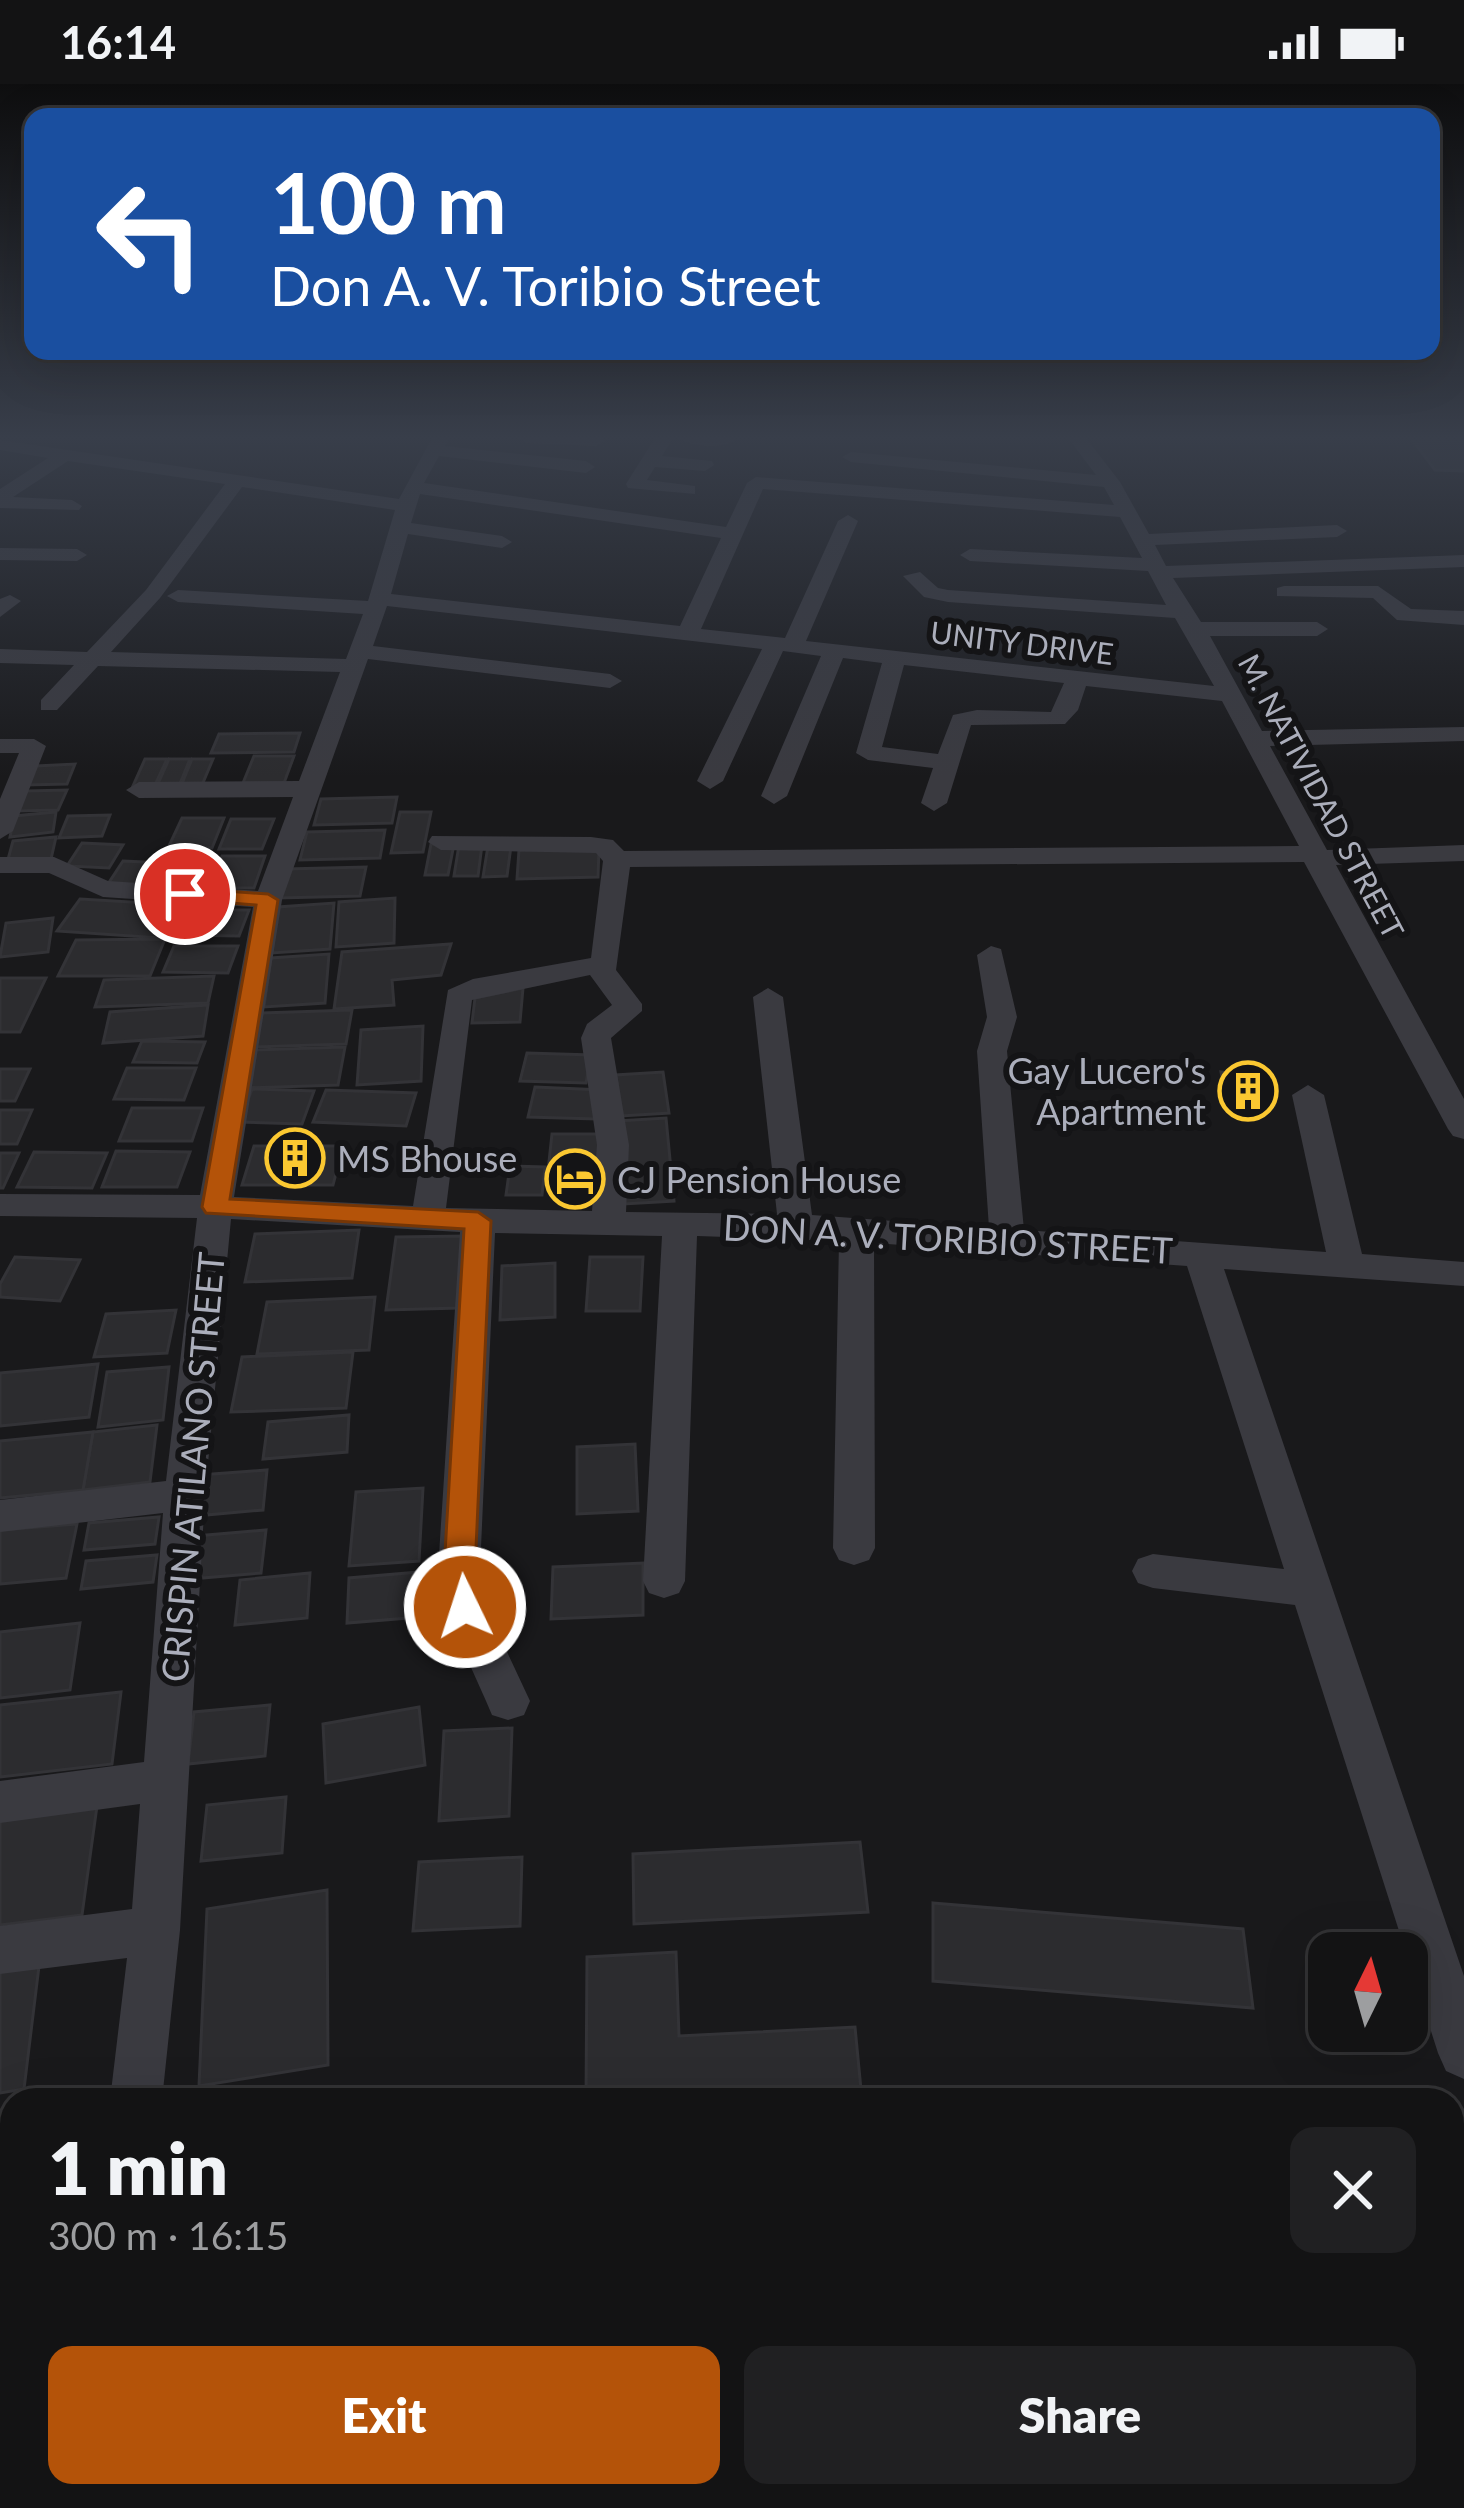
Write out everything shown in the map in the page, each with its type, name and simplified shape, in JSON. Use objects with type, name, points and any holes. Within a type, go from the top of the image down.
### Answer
[{"type":"street","points":[[50,705],[152,594],[184,551]]},
{"type":"street","name":"CRISPIN ATILANO STREET","points":[[137,2088],[155,1930],[185,1495],[215,1207],[268,900],[393,551]]},
{"type":"street","points":[[688,633],[723,551]]},
{"type":"street","points":[[710,781],[832,551]]},
{"type":"street","name":"M. NATIVIDAD STREET","points":[[1148,551],[1314,856],[1450,1066],[1464,1129]]},
{"type":"street","points":[[0,554],[76,555]]},
{"type":"street","points":[[970,555],[1173,594],[1317,629]]},
{"type":"street","points":[[1173,594],[1464,561]]},
{"type":"street","points":[[913,576],[931,592],[948,596],[1370,591],[1388,596],[1405,615],[1464,618]]},
{"type":"street","name":"UNITY DRIVE","points":[[178,596],[377,604],[688,633],[1229,695]]},
{"type":"street","points":[[774,796],[835,650]]},
{"type":"street","points":[[0,656],[356,658],[610,681]]},
{"type":"street","points":[[896,657],[868,753],[946,762]]},
{"type":"street","points":[[934,803],[961,720],[1057,719],[1066,710],[1076,679]]},
{"type":"street","points":[[1252,739],[1464,734]]},
{"type":"street","points":[[0,746],[34,746],[7,799],[0,831]]},
{"type":"street","points":[[139,790],[308,789]]},
{"type":"street","points":[[442,842],[604,846],[617,859],[1464,853]]},
{"type":"street","points":[[428,1218],[458,996],[473,988],[599,968],[610,953],[617,859]]},
{"type":"street","points":[[0,865],[54,865],[103,889],[268,900]]},
{"type":"street","points":[[991,955],[1002,1017],[992,1051],[1007,1238]]},
{"type":"street","points":[[599,968],[627,1004],[627,1011],[598,1030],[596,1038],[611,1114],[614,1176],[608,1222]]},
{"type":"street","points":[[768,997],[796,1226]]},
{"type":"street","points":[[1308,1095],[1347,1265]]},
{"type":"street","name":"DON A. V. TORIBIO STREET","points":[[0,1204],[215,1207],[478,1221],[796,1226],[1464,1274]]},
{"type":"street","points":[[478,1221],[460,1570],[465,1607],[508,1701]]},
{"type":"street","points":[[664,1581],[680,1224]]},
{"type":"street","points":[[854,1548],[857,1230]]},
{"type":"street","points":[[1201,1254],[1464,2053]]},
{"type":"street","points":[[0,1516],[185,1495]]},
{"type":"street","points":[[1154,1571],[1308,1588]]},
{"type":"street","points":[[0,1802],[166,1780]]},
{"type":"street","points":[[0,1950],[155,1930]]},
{"type":"building","points":[[300,733],[294,752],[211,753],[219,734]]},
{"type":"building","points":[[254,756],[294,756],[284,783],[243,783]]},
{"type":"building","points":[[145,759],[167,759],[155,785],[133,786]]},
{"type":"building","points":[[169,759],[190,759],[179,786],[157,786]]},
{"type":"building","points":[[192,759],[213,759],[202,785],[181,786]]},
{"type":"building","points":[[75,764],[67,784],[26,785],[36,766]]},
{"type":"building","points":[[67,790],[58,810],[17,811],[26,791]]},
{"type":"building","points":[[397,797],[392,823],[314,825],[321,799]]},
{"type":"building","points":[[56,812],[53,832],[10,837],[14,816]]},
{"type":"building","points":[[400,812],[431,812],[423,852],[391,853]]},
{"type":"building","points":[[110,815],[102,836],[59,838],[68,816]]},
{"type":"building","points":[[182,818],[224,818],[212,848],[168,848]]},
{"type":"building","points":[[231,819],[274,819],[262,849],[219,849]]},
{"type":"building","points":[[385,830],[380,858],[300,860],[307,832]]},
{"type":"building","points":[[56,837],[51,859],[7,863],[13,841]]},
{"type":"building","points":[[82,843],[123,845],[109,868],[67,866]]},
{"type":"building","points":[[431,844],[454,844],[448,875],[425,875]]},
{"type":"building","points":[[459,845],[482,845],[478,876],[454,876]]},
{"type":"building","points":[[488,846],[511,846],[507,876],[483,877]]},
{"type":"building","points":[[599,848],[598,877],[517,879],[519,850]]},
{"type":"building","points":[[173,855],[216,856],[198,888],[154,886]]},
{"type":"building","points":[[222,856],[265,856],[254,888],[209,888]]},
{"type":"building","points":[[123,861],[164,863],[150,886],[108,884]]},
{"type":"building","points":[[366,867],[360,896],[278,898],[286,869]]},
{"type":"building","points":[[395,898],[394,943],[336,947],[339,902]]},
{"type":"building","points":[[80,899],[182,905],[161,938],[57,931]]},
{"type":"building","points":[[334,903],[330,949],[272,953],[278,907]]},
{"type":"building","points":[[187,910],[249,910],[239,936],[176,935]]},
{"type":"building","points":[[53,918],[48,952],[0,957],[6,923]]},
{"type":"building","points":[[165,939],[150,976],[58,976],[76,940]]},
{"type":"building","points":[[451,944],[441,975],[392,980],[394,1005],[334,1009],[342,952]]},
{"type":"building","points":[[174,946],[238,946],[228,973],[163,972]]},
{"type":"building","points":[[329,954],[325,1003],[264,1007],[271,958]]},
{"type":"building","points":[[214,976],[208,1003],[95,1007],[104,980]]},
{"type":"building","points":[[0,978],[46,978],[20,1032],[0,1032]]},
{"type":"building","points":[[523,988],[520,1022],[472,1023],[475,998]]},
{"type":"building","points":[[208,1005],[203,1036],[103,1043],[110,1012]]},
{"type":"building","points":[[352,1010],[346,1044],[254,1047],[262,1013]]},
{"type":"building","points":[[423,1026],[421,1081],[357,1085],[361,1030]]},
{"type":"building","points":[[142,1041],[205,1042],[197,1063],[133,1062]]},
{"type":"building","points":[[345,1047],[338,1085],[244,1088],[253,1050]]},
{"type":"building","points":[[527,1053],[591,1055],[586,1083],[520,1081]]},
{"type":"building","points":[[127,1068],[196,1068],[184,1100],[114,1099]]},
{"type":"building","points":[[0,1069],[30,1069],[15,1101],[0,1101]]},
{"type":"building","points":[[663,1072],[669,1113],[621,1116],[616,1075]]},
{"type":"building","name":"Gay Lucero's Apartment","points":[[1221,1072],[1271,1078],[1274,1105],[1227,1104]]},
{"type":"building","points":[[535,1087],[602,1090],[596,1119],[528,1117]]},
{"type":"building","points":[[252,1089],[314,1091],[302,1124],[240,1122]]},
{"type":"building","points":[[326,1090],[416,1093],[406,1126],[313,1122]]},
{"type":"building","points":[[132,1108],[203,1108],[192,1141],[119,1141]]},
{"type":"building","points":[[0,1110],[32,1110],[17,1144],[0,1144]]},
{"type":"building","points":[[666,1118],[674,1201],[624,1204],[618,1121]]},
{"type":"building","points":[[552,1134],[601,1134],[597,1180],[547,1180]]},
{"type":"building","name":"MS Bhouse","points":[[254,1146],[343,1146],[333,1185],[242,1185]]},
{"type":"building","points":[[116,1151],[190,1152],[177,1187],[102,1187]]},
{"type":"building","points":[[34,1152],[107,1153],[92,1188],[17,1187]]},
{"type":"building","points":[[0,1153],[19,1153],[3,1188],[0,1188]]},
{"type":"building","points":[[510,1166],[545,1167],[542,1195],[506,1195]]},
{"type":"building","points":[[359,1230],[352,1278],[245,1282],[255,1234]]},
{"type":"building","points":[[466,1236],[459,1308],[386,1310],[396,1237]]},
{"type":"building","points":[[15,1257],[80,1260],[60,1301],[0,1297],[0,1284]]},
{"type":"building","points":[[590,1257],[643,1257],[640,1311],[586,1311]]},
{"type":"building","points":[[555,1263],[555,1317],[500,1320],[502,1266]]},
{"type":"building","points":[[375,1297],[369,1350],[257,1354],[267,1302]]},
{"type":"building","points":[[176,1310],[167,1353],[94,1357],[106,1314]]},
{"type":"building","points":[[353,1352],[346,1408],[231,1412],[242,1357]]},
{"type":"building","points":[[98,1364],[89,1417],[0,1426],[0,1373]]},
{"type":"building","points":[[169,1367],[163,1420],[98,1427],[107,1372]]},
{"type":"building","points":[[349,1415],[347,1452],[263,1459],[268,1422]]},
{"type":"building","points":[[157,1425],[150,1482],[83,1490],[93,1432]]},
{"type":"building","points":[[93,1432],[83,1490],[0,1498],[0,1441]]},
{"type":"building","points":[[635,1444],[638,1511],[577,1514],[577,1447]]},
{"type":"building","points":[[267,1470],[263,1510],[195,1516],[200,1475]]},
{"type":"building","points":[[423,1488],[419,1561],[349,1566],[356,1492]]},
{"type":"building","points":[[159,1517],[155,1544],[84,1550],[89,1523]]},
{"type":"building","points":[[77,1524],[66,1578],[0,1584],[0,1530]]},
{"type":"building","points":[[266,1530],[261,1573],[190,1579],[196,1536]]},
{"type":"building","points":[[157,1555],[153,1582],[81,1589],[86,1561]]},
{"type":"building","points":[[643,1563],[643,1615],[551,1619],[553,1567]]},
{"type":"building","points":[[420,1572],[420,1617],[347,1623],[349,1578]]},
{"type":"building","points":[[310,1573],[307,1618],[235,1625],[240,1580]]},
{"type":"building","points":[[80,1623],[70,1690],[0,1698],[0,1632]]},
{"type":"building","points":[[121,1692],[112,1764],[0,1777],[0,1705]]},
{"type":"building","points":[[270,1705],[265,1756],[188,1764],[194,1712]]},
{"type":"building","points":[[419,1707],[425,1765],[326,1783],[323,1724]]},
{"type":"building","points":[[512,1728],[509,1816],[439,1821],[444,1731]]},
{"type":"building","points":[[286,1797],[282,1853],[201,1861],[207,1805]]},
{"type":"building","points":[[97,1806],[82,1915],[0,1925],[0,1817]]},
{"type":"building","points":[[860,1842],[868,1912],[634,1924],[633,1854]]},
{"type":"building","points":[[522,1857],[520,1926],[413,1931],[419,1862]]},
{"type":"building","points":[[327,1890],[328,2065],[199,2086],[207,1909]]},
{"type":"building","points":[[933,1903],[1243,1929],[1253,2008],[933,1981]]},
{"type":"building","points":[[676,1952],[679,2036],[855,2027],[861,2088],[586,2088],[587,1957]]},
{"type":"building","points":[[39,1966],[24,2088],[0,2088],[0,1972]]},
{"type":"place","name":"Gay Lucero's Apartment","points":[[1248,1091]]},
{"type":"place","name":"MS Bhouse","points":[[295,1158]]},
{"type":"place","name":"CJ Pension House","points":[[575,1179]]},
{"type":"route","points":[[185,894],[268,900],[215,1207],[478,1221],[460,1570],[465,1607]]}]
